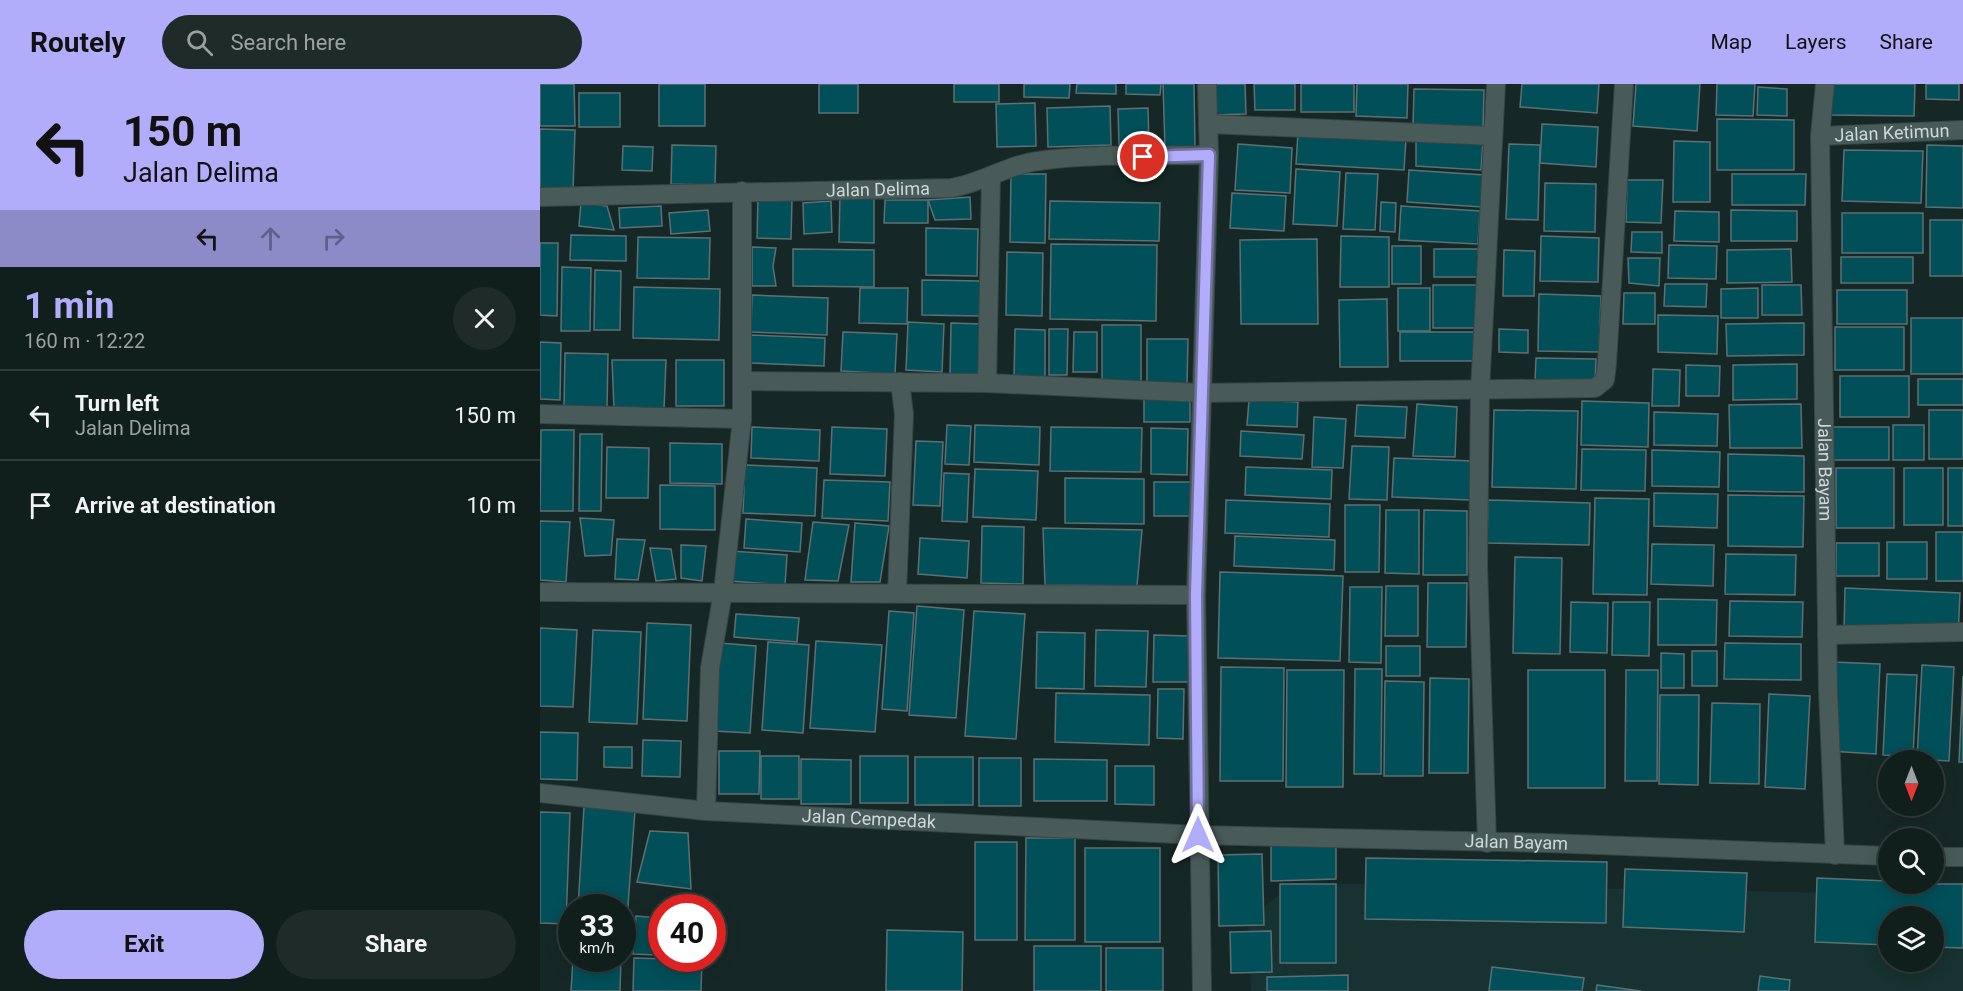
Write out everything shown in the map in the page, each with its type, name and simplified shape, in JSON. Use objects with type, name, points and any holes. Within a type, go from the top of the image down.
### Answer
[{"type":"street","points":[[1202,991],[1196,595],[1209,155],[1207,84]]},
{"type":"street","points":[[1487,843],[1478,566],[1480,390],[1496,84]]},
{"type":"street","points":[[742,381],[987,383],[1201,393],[1595,388],[1605,380],[1624,84]]},
{"type":"street","name":"Jalan Bayam","points":[[1825,84],[1820,136],[1827,634],[1835,855]]},
{"type":"street","points":[[1208,124],[1493,136]]},
{"type":"street","name":"Jalan Ketimun","points":[[1820,136],[1963,130]]},
{"type":"street","name":"Jalan Delima","points":[[540,197],[951,188],[968,185],[1010,166],[1040,160],[1209,155]]},
{"type":"street","points":[[987,383],[991,176]]},
{"type":"street","points":[[706,811],[710,668],[723,592],[742,419],[742,191]]},
{"type":"street","points":[[897,594],[904,414],[900,382]]},
{"type":"street","points":[[540,414],[742,419]]},
{"type":"street","points":[[540,592],[1196,595]]},
{"type":"street","points":[[1827,634],[1963,632]]},
{"type":"street","name":"Jalan Cempedak","points":[[540,793],[706,811],[1198,835]]},
{"type":"street","name":"Jalan Bayam","points":[[1198,835],[1570,844],[1878,856]]},
{"type":"street","points":[[1944,857],[1963,857]]},
{"type":"shaded area","points":[[1294,883],[1963,895],[1963,991],[1251,991],[1248,920]]},
{"type":"building","points":[[540,84],[574,84],[575,126],[540,126]]},
{"type":"building","points":[[659,84],[705,84],[705,126],[659,126]]},
{"type":"building","points":[[819,84],[858,84],[858,113],[819,113]]},
{"type":"building","points":[[954,84],[999,84],[999,102],[954,102]]},
{"type":"building","points":[[1024,84],[1070,84],[1069,98],[1024,97]]},
{"type":"building","points":[[1077,84],[1116,84],[1116,94],[1076,93]]},
{"type":"building","points":[[1126,84],[1161,84],[1160,95],[1126,94]]},
{"type":"building","points":[[1163,84],[1194,84],[1195,148],[1165,148]]},
{"type":"building","points":[[1213,84],[1245,84],[1246,114],[1213,115]]},
{"type":"building","points":[[1254,84],[1295,84],[1295,110],[1255,110]]},
{"type":"building","points":[[1301,84],[1354,84],[1354,112],[1301,112]]},
{"type":"building","points":[[1357,84],[1408,84],[1407,118],[1356,116]]},
{"type":"building","points":[[1522,84],[1599,84],[1597,113],[1520,107]]},
{"type":"building","points":[[1636,84],[1700,84],[1697,131],[1633,126]]},
{"type":"building","points":[[1717,84],[1755,84],[1753,116],[1716,115]]},
{"type":"building","points":[[1830,84],[1915,84],[1914,116],[1829,115]]},
{"type":"building","points":[[1926,84],[1959,84],[1959,100],[1926,99]]},
{"type":"building","points":[[1758,87],[1787,89],[1787,116],[1757,115]]},
{"type":"building","points":[[1414,89],[1484,90],[1483,129],[1413,128]]},
{"type":"building","points":[[579,93],[620,93],[620,127],[579,127]]},
{"type":"building","points":[[1035,103],[1036,146],[997,147],[996,104]]},
{"type":"building","points":[[1110,106],[1111,145],[1048,147],[1047,108]]},
{"type":"building","points":[[1148,108],[1149,145],[1119,145],[1118,109]]},
{"type":"building","points":[[1717,119],[1794,120],[1794,170],[1717,170]]},
{"type":"building","points":[[1542,124],[1598,127],[1596,167],[1540,163]]},
{"type":"building","points":[[540,129],[575,130],[573,191],[540,190]]},
{"type":"building","points":[[1298,133],[1406,139],[1404,170],[1296,164]]},
{"type":"building","points":[[1416,139],[1483,140],[1481,170],[1416,166]]},
{"type":"building","points":[[1674,141],[1710,142],[1710,202],[1673,202]]},
{"type":"building","points":[[1238,144],[1292,148],[1290,193],[1235,190]]},
{"type":"building","points":[[1509,144],[1540,145],[1538,220],[1506,219]]},
{"type":"building","points":[[672,145],[716,146],[715,185],[671,184]]},
{"type":"building","points":[[1927,145],[1963,146],[1963,208],[1926,207]]},
{"type":"building","points":[[623,146],[653,147],[652,171],[622,170]]},
{"type":"building","points":[[1844,150],[1923,151],[1921,203],[1842,201]]},
{"type":"building","points":[[1296,169],[1340,172],[1337,226],[1293,224]]},
{"type":"building","points":[[1409,170],[1484,175],[1482,207],[1407,202]]},
{"type":"building","points":[[1346,173],[1378,174],[1375,230],[1343,229]]},
{"type":"building","points":[[1011,174],[1046,174],[1045,243],[1010,242]]},
{"type":"building","points":[[1732,174],[1806,174],[1805,205],[1732,205]]},
{"type":"building","points":[[1627,180],[1663,180],[1661,223],[1626,222]]},
{"type":"building","points":[[1545,183],[1596,184],[1595,232],[1544,231]]},
{"type":"building","points":[[1232,193],[1286,196],[1284,231],[1230,228]]},
{"type":"building","points":[[840,195],[874,195],[874,243],[839,242]]},
{"type":"building","points":[[970,197],[971,219],[935,220],[928,200]]},
{"type":"building","points":[[758,198],[792,199],[791,239],[757,238]]},
{"type":"building","points":[[885,200],[928,200],[928,223],[884,223]]},
{"type":"building","points":[[831,201],[832,232],[804,234],[803,203]]},
{"type":"building","points":[[1050,201],[1160,203],[1159,241],[1049,239]]},
{"type":"building","points":[[1381,202],[1396,203],[1395,232],[1380,231]]},
{"type":"building","points":[[581,203],[607,206],[614,230],[579,226]]},
{"type":"building","points":[[661,206],[662,226],[620,228],[619,208]]},
{"type":"building","points":[[1401,206],[1480,211],[1478,244],[1399,240]]},
{"type":"building","points":[[708,210],[710,231],[671,234],[669,213]]},
{"type":"building","points":[[1731,210],[1797,211],[1797,241],[1731,241]]},
{"type":"building","points":[[1675,211],[1719,212],[1719,242],[1674,241]]},
{"type":"building","points":[[1842,213],[1923,213],[1923,253],[1842,253]]},
{"type":"building","points":[[1930,220],[1963,220],[1963,276],[1930,276]]},
{"type":"building","points":[[926,228],[978,229],[977,276],[926,275]]},
{"type":"building","points":[[1632,232],[1662,232],[1662,253],[1631,252]]},
{"type":"building","points":[[571,235],[626,236],[626,261],[570,260]]},
{"type":"building","points":[[1341,236],[1389,237],[1389,287],[1340,287]]},
{"type":"building","points":[[1541,236],[1599,238],[1598,282],[1540,281]]},
{"type":"building","points":[[638,237],[710,238],[709,279],[637,278]]},
{"type":"building","points":[[1317,239],[1318,324],[1241,324],[1240,240]]},
{"type":"building","points":[[540,243],[558,243],[557,316],[540,315]]},
{"type":"building","points":[[1051,244],[1157,245],[1156,321],[1050,319]]},
{"type":"building","points":[[1669,245],[1717,246],[1716,279],[1668,278]]},
{"type":"building","points":[[1392,246],[1421,246],[1421,284],[1392,284]]},
{"type":"building","points":[[752,247],[776,248],[773,266],[776,286],[752,286]]},
{"type":"building","points":[[793,249],[874,250],[874,287],[793,286]]},
{"type":"building","points":[[1434,249],[1478,249],[1478,277],[1434,277]]},
{"type":"building","points":[[1791,249],[1792,282],[1727,283],[1727,250]]},
{"type":"building","points":[[1504,250],[1535,251],[1534,296],[1503,296]]},
{"type":"building","points":[[1007,252],[1043,253],[1042,316],[1006,315]]},
{"type":"building","points":[[1841,257],[1913,257],[1913,283],[1841,283]]},
{"type":"building","points":[[1628,258],[1660,258],[1659,286],[1629,283]]},
{"type":"building","points":[[562,267],[591,268],[590,331],[561,331]]},
{"type":"building","points":[[595,270],[621,271],[620,330],[594,330]]},
{"type":"building","points":[[922,280],[982,281],[981,316],[922,315]]},
{"type":"building","points":[[1665,284],[1707,284],[1706,307],[1664,306]]},
{"type":"building","points":[[1433,285],[1478,285],[1478,328],[1433,328]]},
{"type":"building","points":[[1762,285],[1801,285],[1802,315],[1762,315]]},
{"type":"building","points":[[634,287],[720,289],[719,340],[633,338]]},
{"type":"building","points":[[860,288],[908,288],[907,324],[859,323]]},
{"type":"building","points":[[1398,288],[1430,288],[1430,331],[1398,331]]},
{"type":"building","points":[[1758,288],[1758,318],[1721,318],[1721,289]]},
{"type":"building","points":[[1837,290],[1907,290],[1907,324],[1837,324]]},
{"type":"building","points":[[1624,293],[1655,293],[1655,324],[1623,324]]},
{"type":"building","points":[[1539,294],[1601,296],[1599,352],[1538,351]]},
{"type":"building","points":[[752,295],[828,298],[827,335],[751,332]]},
{"type":"building","points":[[1387,299],[1388,367],[1340,367],[1339,300]]},
{"type":"building","points":[[1658,315],[1718,316],[1717,354],[1658,352]]},
{"type":"building","points":[[1911,318],[1963,318],[1963,374],[1911,374]]},
{"type":"building","points":[[908,322],[944,324],[942,372],[906,370]]},
{"type":"building","points":[[951,323],[982,324],[981,375],[950,375]]},
{"type":"building","points":[[1804,323],[1804,355],[1727,356],[1726,324]]},
{"type":"building","points":[[1102,325],[1141,325],[1141,383],[1102,382]]},
{"type":"building","points":[[1835,327],[1904,327],[1904,370],[1835,370]]},
{"type":"building","points":[[1015,329],[1045,330],[1045,377],[1014,377]]},
{"type":"building","points":[[1049,329],[1068,329],[1067,375],[1049,375]]},
{"type":"building","points":[[1499,329],[1528,330],[1528,353],[1499,352]]},
{"type":"building","points":[[843,332],[897,334],[895,374],[841,371]]},
{"type":"building","points":[[1074,332],[1097,332],[1097,372],[1073,372]]},
{"type":"building","points":[[1400,332],[1477,332],[1477,361],[1400,361]]},
{"type":"building","points":[[751,335],[825,338],[824,366],[750,363]]},
{"type":"building","points":[[1147,339],[1188,339],[1187,385],[1147,385]]},
{"type":"building","points":[[540,342],[561,343],[560,400],[540,399]]},
{"type":"building","points":[[565,353],[608,354],[607,408],[564,408]]},
{"type":"building","points":[[1536,358],[1596,359],[1595,384],[1535,382]]},
{"type":"building","points":[[612,360],[666,360],[664,409],[614,408]]},
{"type":"building","points":[[676,360],[724,360],[724,406],[676,406]]},
{"type":"building","points":[[1797,364],[1797,399],[1733,400],[1733,365]]},
{"type":"building","points":[[1686,365],[1720,366],[1719,396],[1686,396]]},
{"type":"building","points":[[1653,369],[1680,370],[1679,406],[1652,406]]},
{"type":"building","points":[[1840,376],[1909,376],[1909,417],[1840,417]]},
{"type":"building","points":[[1918,379],[1963,379],[1963,405],[1918,405]]},
{"type":"building","points":[[1144,397],[1190,398],[1190,422],[1144,422]]},
{"type":"building","points":[[1249,400],[1298,402],[1297,427],[1247,425]]},
{"type":"building","points":[[1582,401],[1649,403],[1648,447],[1581,445]]},
{"type":"building","points":[[1417,404],[1457,407],[1455,457],[1413,456]]},
{"type":"building","points":[[1801,404],[1802,448],[1730,448],[1729,405]]},
{"type":"building","points":[[1357,405],[1407,407],[1405,438],[1355,436]]},
{"type":"building","points":[[1494,410],[1578,411],[1576,489],[1492,487]]},
{"type":"building","points":[[1929,410],[1963,410],[1963,459],[1929,459]]},
{"type":"building","points":[[1654,412],[1718,414],[1717,446],[1654,445]]},
{"type":"building","points":[[1314,417],[1346,419],[1343,468],[1312,467]]},
{"type":"building","points":[[947,425],[971,426],[969,465],[945,464]]},
{"type":"building","points":[[975,425],[1040,427],[1039,465],[974,462]]},
{"type":"building","points":[[1893,425],[1924,425],[1924,460],[1893,460]]},
{"type":"building","points":[[752,427],[820,430],[819,461],[751,458]]},
{"type":"building","points":[[832,427],[887,429],[885,476],[830,474]]},
{"type":"building","points":[[1051,427],[1142,428],[1141,472],[1050,471]]},
{"type":"building","points":[[1832,427],[1889,427],[1889,460],[1832,460]]},
{"type":"building","points":[[1151,428],[1188,429],[1187,475],[1151,474]]},
{"type":"building","points":[[541,430],[574,430],[573,511],[540,511]]},
{"type":"building","points":[[1241,431],[1304,435],[1302,459],[1240,456]]},
{"type":"building","points":[[580,434],[602,434],[601,511],[579,511]]},
{"type":"building","points":[[916,441],[943,442],[940,506],[913,505]]},
{"type":"building","points":[[670,443],[722,444],[722,484],[670,483]]},
{"type":"building","points":[[1352,446],[1389,447],[1387,500],[1349,499]]},
{"type":"building","points":[[607,447],[649,448],[648,498],[606,498]]},
{"type":"building","points":[[1582,449],[1646,450],[1645,491],[1581,490]]},
{"type":"building","points":[[1652,450],[1720,452],[1719,487],[1652,486]]},
{"type":"building","points":[[1728,454],[1804,456],[1804,492],[1728,491]]},
{"type":"building","points":[[1394,458],[1473,461],[1471,500],[1392,497]]},
{"type":"building","points":[[745,465],[817,468],[815,516],[743,513]]},
{"type":"building","points":[[1246,467],[1332,470],[1331,499],[1245,495]]},
{"type":"building","points":[[1836,468],[1894,468],[1894,528],[1836,528]]},
{"type":"building","points":[[1904,468],[1943,468],[1943,525],[1904,525]]},
{"type":"building","points":[[1948,468],[1963,468],[1963,526],[1948,526]]},
{"type":"building","points":[[975,469],[1038,471],[1036,520],[973,517]]},
{"type":"building","points":[[944,473],[969,474],[967,522],[942,521]]},
{"type":"building","points":[[1065,478],[1144,479],[1144,524],[1065,523]]},
{"type":"building","points":[[824,480],[890,482],[888,521],[822,518]]},
{"type":"building","points":[[1154,482],[1191,482],[1190,516],[1154,516]]},
{"type":"building","points":[[660,485],[715,486],[715,530],[660,529]]},
{"type":"building","points":[[1654,493],[1718,494],[1717,528],[1654,526]]},
{"type":"building","points":[[1728,495],[1804,496],[1803,547],[1728,546]]},
{"type":"building","points":[[1595,498],[1649,499],[1647,595],[1593,594]]},
{"type":"building","points":[[1226,500],[1330,504],[1329,537],[1225,533]]},
{"type":"building","points":[[1488,500],[1590,503],[1589,545],[1487,543]]},
{"type":"building","points":[[1345,505],[1380,505],[1379,572],[1345,572]]},
{"type":"building","points":[[1386,510],[1419,510],[1419,574],[1385,573]]},
{"type":"building","points":[[1424,510],[1467,511],[1467,575],[1423,575]]},
{"type":"building","points":[[580,518],[614,520],[611,555],[585,556]]},
{"type":"building","points":[[746,519],[802,523],[800,552],[744,548]]},
{"type":"building","points":[[540,521],[570,522],[566,582],[540,580]]},
{"type":"building","points":[[813,522],[849,525],[838,581],[805,580]]},
{"type":"building","points":[[855,523],[889,526],[880,582],[851,582]]},
{"type":"building","points":[[982,526],[1024,527],[1023,584],[981,583]]},
{"type":"building","points":[[1043,528],[1142,530],[1137,586],[1045,585]]},
{"type":"building","points":[[1936,532],[1963,532],[1963,581],[1936,581]]},
{"type":"building","points":[[1235,536],[1335,540],[1334,570],[1234,566]]},
{"type":"building","points":[[920,538],[969,541],[967,578],[918,574]]},
{"type":"building","points":[[617,539],[645,540],[638,580],[615,579]]},
{"type":"building","points":[[1887,542],[1927,542],[1927,579],[1887,579]]},
{"type":"building","points":[[1836,543],[1879,543],[1879,576],[1836,576]]},
{"type":"building","points":[[1652,544],[1714,545],[1713,586],[1651,584]]},
{"type":"building","points":[[681,545],[706,546],[702,581],[681,578]]},
{"type":"building","points":[[650,548],[671,549],[676,579],[656,581]]},
{"type":"building","points":[[731,551],[787,555],[785,585],[729,581]]},
{"type":"building","points":[[1726,554],[1796,555],[1795,595],[1725,594]]},
{"type":"building","points":[[1515,557],[1562,558],[1560,654],[1513,653]]},
{"type":"building","points":[[1220,572],[1343,576],[1340,661],[1218,658]]},
{"type":"building","points":[[1428,583],[1467,583],[1466,647],[1427,647]]},
{"type":"building","points":[[1386,586],[1418,586],[1418,636],[1385,636]]},
{"type":"building","points":[[1350,587],[1382,587],[1381,663],[1349,662]]},
{"type":"building","points":[[1845,588],[1960,593],[1958,637],[1844,631]]},
{"type":"building","points":[[1658,599],[1717,600],[1716,645],[1658,645]]},
{"type":"building","points":[[1730,601],[1803,602],[1802,637],[1729,636]]},
{"type":"building","points":[[1571,602],[1608,603],[1607,653],[1570,652]]},
{"type":"building","points":[[1613,602],[1650,602],[1649,656],[1612,655]]},
{"type":"building","points":[[917,606],[964,610],[956,718],[909,715]]},
{"type":"building","points":[[889,611],[914,613],[907,711],[882,709]]},
{"type":"building","points":[[974,611],[1025,614],[1016,739],[965,736]]},
{"type":"building","points":[[736,614],[799,618],[797,642],[734,637]]},
{"type":"building","points":[[647,623],[691,625],[687,721],[643,719]]},
{"type":"building","points":[[540,628],[577,630],[573,707],[540,706]]},
{"type":"building","points":[[593,630],[641,632],[637,724],[589,722]]},
{"type":"building","points":[[1096,630],[1148,631],[1146,687],[1095,686]]},
{"type":"building","points":[[1037,632],[1085,633],[1084,689],[1036,688]]},
{"type":"building","points":[[1154,635],[1190,636],[1189,682],[1153,682]]},
{"type":"building","points":[[816,641],[882,645],[875,732],[810,728]]},
{"type":"building","points":[[768,642],[809,645],[803,733],[762,730]]},
{"type":"building","points":[[720,643],[756,646],[750,733],[714,731]]},
{"type":"building","points":[[1725,643],[1801,644],[1801,680],[1724,679]]},
{"type":"building","points":[[1386,646],[1420,646],[1420,676],[1386,676]]},
{"type":"building","points":[[1692,651],[1717,651],[1717,686],[1692,686]]},
{"type":"building","points":[[1661,653],[1684,654],[1684,688],[1661,688]]},
{"type":"building","points":[[1833,662],[1880,664],[1876,754],[1829,751]]},
{"type":"building","points":[[1922,665],[1954,667],[1949,761],[1944,761],[1944,750],[1917,750]]},
{"type":"building","points":[[1221,667],[1284,668],[1283,781],[1220,781]]},
{"type":"building","points":[[1355,669],[1382,669],[1381,774],[1354,774]]},
{"type":"building","points":[[1287,670],[1344,670],[1343,787],[1286,787]]},
{"type":"building","points":[[1528,670],[1605,670],[1605,788],[1528,788]]},
{"type":"building","points":[[1626,670],[1658,670],[1657,781],[1625,781]]},
{"type":"building","points":[[1887,674],[1917,675],[1913,750],[1883,750]]},
{"type":"building","points":[[1963,676],[1963,762],[1959,762]]},
{"type":"building","points":[[1430,678],[1469,679],[1468,773],[1429,773]]},
{"type":"building","points":[[1385,681],[1424,682],[1423,776],[1384,776]]},
{"type":"building","points":[[1158,689],[1184,689],[1183,739],[1157,738]]},
{"type":"building","points":[[1056,693],[1150,695],[1149,745],[1055,742]]},
{"type":"building","points":[[1769,694],[1810,696],[1805,789],[1765,787]]},
{"type":"building","points":[[1660,695],[1699,695],[1698,785],[1659,784]]},
{"type":"building","points":[[1712,703],[1760,704],[1759,784],[1710,783]]},
{"type":"building","points":[[540,732],[578,733],[577,780],[540,779]]},
{"type":"building","points":[[643,740],[681,741],[680,777],[642,776]]},
{"type":"building","points":[[604,747],[632,747],[632,768],[604,767]]},
{"type":"building","points":[[719,751],[760,751],[759,794],[719,794]]},
{"type":"building","points":[[761,756],[799,756],[799,799],[761,799]]},
{"type":"building","points":[[860,756],[908,756],[908,803],[860,803]]},
{"type":"building","points":[[915,757],[973,757],[973,805],[915,805]]},
{"type":"building","points":[[979,758],[1021,758],[1021,806],[979,806]]},
{"type":"building","points":[[801,759],[851,760],[851,804],[801,804]]},
{"type":"building","points":[[1034,759],[1107,760],[1107,801],[1034,801]]},
{"type":"building","points":[[1115,766],[1154,766],[1154,805],[1115,804]]},
{"type":"building","points":[[584,807],[635,810],[629,894],[579,894]]},
{"type":"building","points":[[540,812],[570,813],[567,894],[558,894],[558,924],[540,923]]},
{"type":"building","points":[[650,831],[688,833],[691,889],[637,882]]},
{"type":"building","points":[[1026,838],[1075,838],[1075,940],[1025,940]]},
{"type":"building","points":[[975,842],[1017,842],[1017,940],[975,940]]},
{"type":"building","points":[[1336,842],[1336,879],[1271,881],[1271,843]]},
{"type":"building","points":[[1085,848],[1160,848],[1160,942],[1085,942]]},
{"type":"building","points":[[1262,854],[1264,925],[1219,926],[1218,855]]},
{"type":"building","points":[[1366,858],[1607,862],[1606,923],[1365,919]]},
{"type":"building","points":[[1625,869],[1747,873],[1744,932],[1623,927]]},
{"type":"building","points":[[1817,878],[1878,881],[1878,894],[1944,894],[1944,884],[1963,884],[1963,948],[1944,947],[1944,906],[1878,906],[1878,945],[1815,942]]},
{"type":"building","points":[[1280,884],[1336,884],[1336,963],[1280,963]]},
{"type":"building","points":[[636,916],[648,917],[648,955],[636,954]]},
{"type":"building","points":[[887,930],[963,932],[962,991],[886,991]]},
{"type":"building","points":[[1271,931],[1272,972],[1231,973],[1230,932]]},
{"type":"building","points":[[1034,946],[1101,946],[1101,991],[1034,991]]},
{"type":"building","points":[[1106,948],[1163,948],[1163,991],[1106,991]]},
{"type":"building","points":[[636,958],[648,958],[648,972],[702,972],[701,991],[633,991]]},
{"type":"building","points":[[1492,967],[1584,978],[1582,991],[1489,991]]},
{"type":"building","points":[[572,972],[621,972],[620,991],[571,991]]},
{"type":"building","points":[[1348,975],[1348,991],[1267,991],[1267,977]]},
{"type":"building","points":[[1760,976],[1790,980],[1789,991],[1758,991]]},
{"type":"building","points":[[1597,985],[1641,991],[1596,991]]},
{"type":"route","points":[[1143,157],[1209,155],[1200,381],[1196,595],[1198,835]]}]
